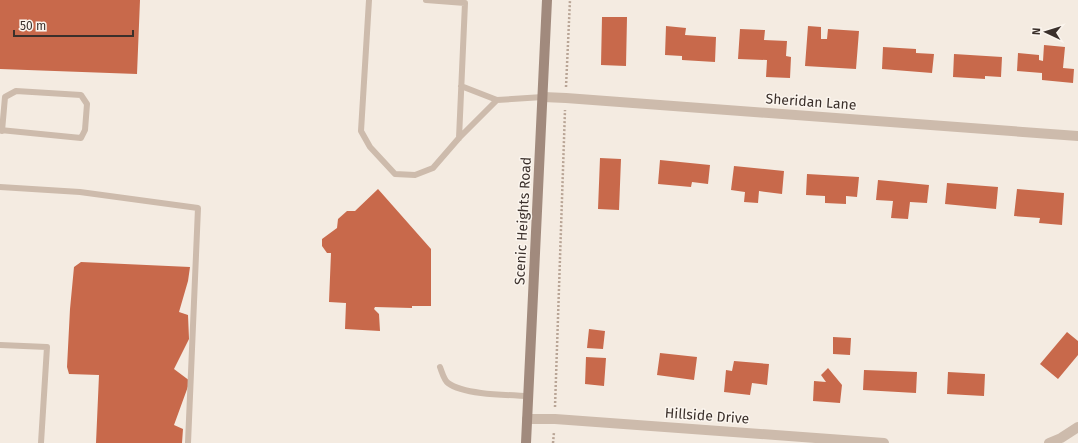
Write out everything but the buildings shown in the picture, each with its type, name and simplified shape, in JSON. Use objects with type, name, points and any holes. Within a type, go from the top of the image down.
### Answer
[{"type":"street","name":"Scenic Heights Road","points":[[526,443],[547,0]]},
{"type":"street","name":"Sheridan Lane","points":[[543,98],[566,98],[1078,136]]},
{"type":"street","name":"Hillside Drive","points":[[527,419],[555,419],[884,443]]},
{"type":"street","points":[[1049,443],[1061,438],[1078,427]]},
{"type":"lane","points":[[369,0],[361,131],[370,147],[395,174],[415,175],[433,168],[459,138],[497,100]]},
{"type":"lane","points":[[426,0],[465,3],[459,138]]},
{"type":"lane","points":[[461,86],[497,100],[543,98]]},
{"type":"lane","points":[[16,91],[81,95],[88,104],[85,130],[80,138],[1,130],[5,97],[16,91]]},
{"type":"lane","points":[[0,187],[80,192],[198,208],[188,443]]},
{"type":"lane","points":[[0,345],[47,347],[41,443]]},
{"type":"lane","points":[[440,367],[447,382],[452,386],[470,392],[529,396]]},
{"type":"path","points":[[553,443],[570,0]]}]
